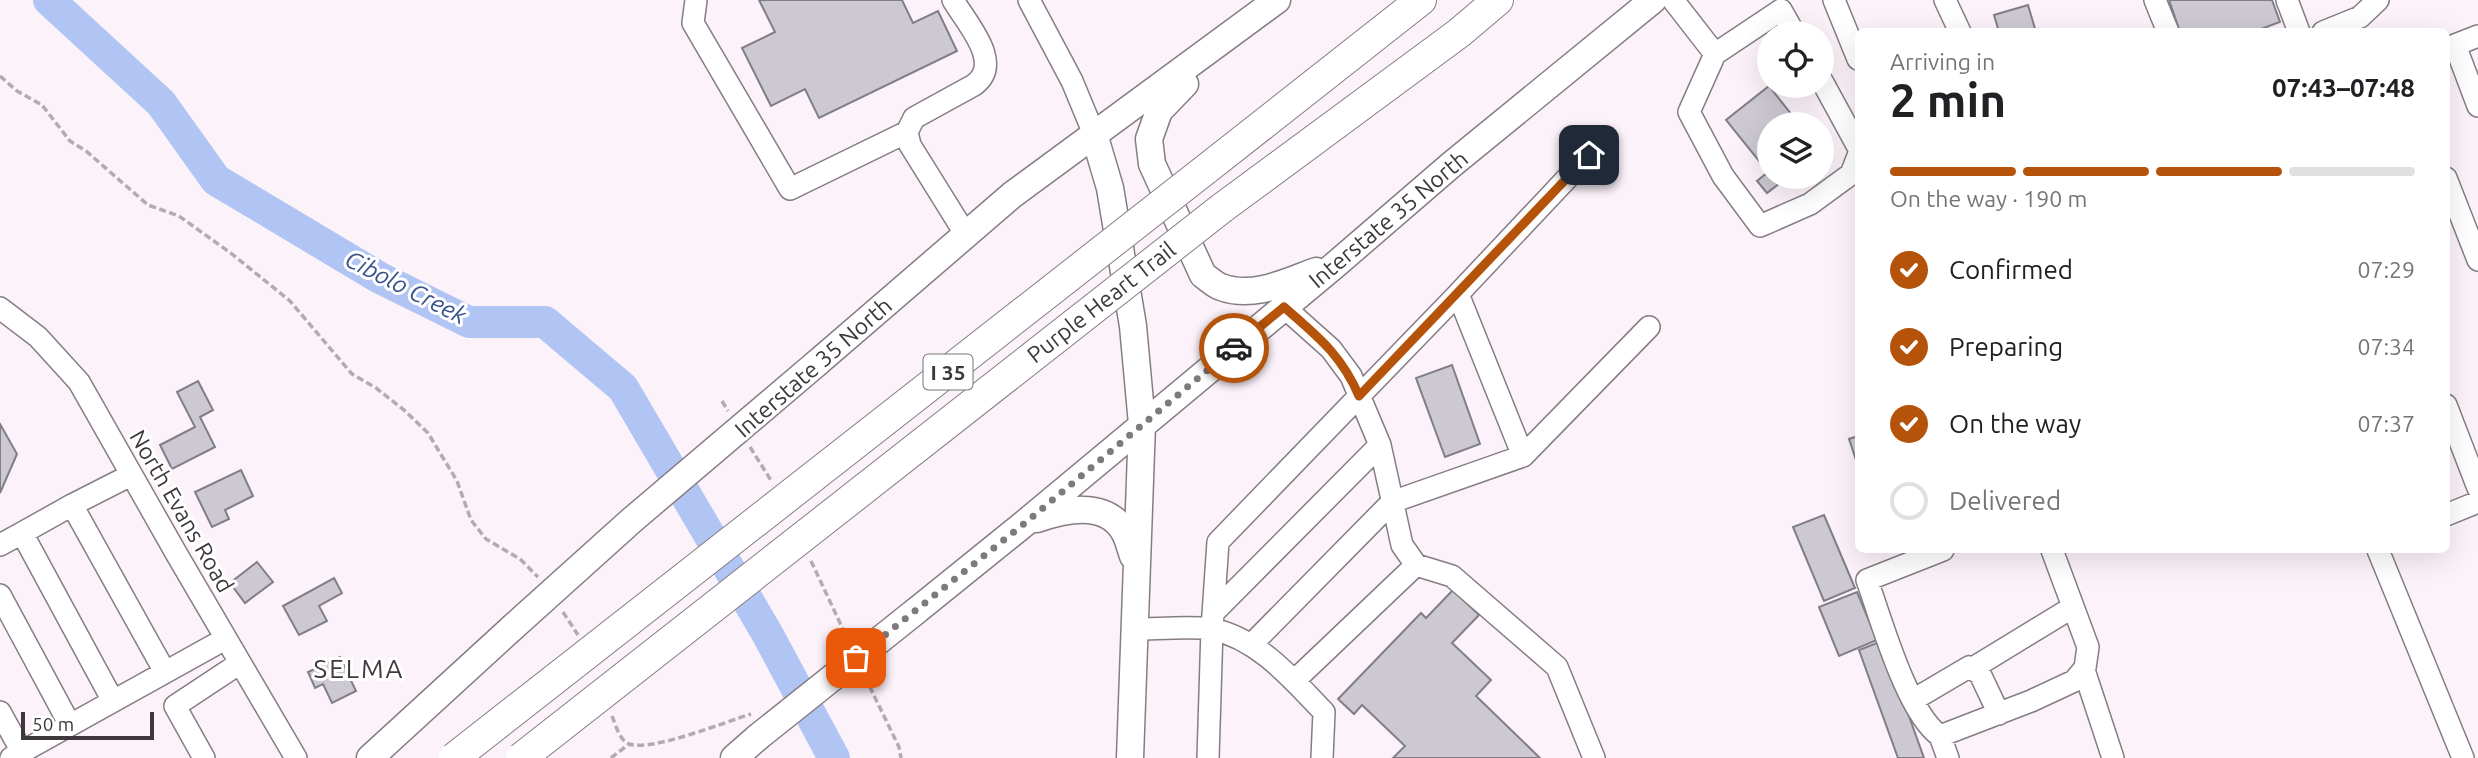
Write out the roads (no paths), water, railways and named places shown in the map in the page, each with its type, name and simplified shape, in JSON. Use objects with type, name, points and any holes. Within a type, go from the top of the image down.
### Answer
[{"type":"highway","name":"Purple Heart Trail","points":[[454,758],[1421,0]]},
{"type":"highway","name":"Purple Heart Trail","points":[[521,758],[1222,208],[1459,33],[1498,0]]},
{"type":"highway","points":[[1459,33],[1514,0]]},
{"type":"main road","name":"Interstate 35 North","points":[[370,758],[632,520],[1012,195],[1277,0]]},
{"type":"main road","name":"Interstate 35 North","points":[[734,758],[1025,523],[1451,165],[1653,0]]},
{"type":"main road","points":[[1240,27],[1159,111],[1149,139],[1152,164],[1203,275],[1219,287],[1245,292],[1269,288],[1335,265]]},
{"type":"main road","points":[[1094,134],[1110,188],[1133,326],[1142,424],[1130,758]]},
{"type":"main road","points":[[1025,523],[1062,511],[1085,509],[1107,515],[1123,529],[1138,570]]},
{"type":"street","points":[[696,0],[693,23],[790,189],[907,132],[914,118],[983,78],[987,69],[986,57],[953,0]]},
{"type":"street","points":[[1029,0],[1072,81],[1094,134]]},
{"type":"street","points":[[1672,0],[1716,54]]},
{"type":"street","points":[[1834,0],[1855,52]]},
{"type":"street","points":[[1945,0],[1958,28]]},
{"type":"street","points":[[2155,0],[2166,28]]},
{"type":"street","points":[[2287,0],[2298,28]]},
{"type":"street","points":[[2332,28],[2360,16],[2378,0]]},
{"type":"street","points":[[1765,21],[1781,10],[1787,21]]},
{"type":"street","points":[[1757,26],[1716,54],[1689,111],[1723,176],[1759,226],[1810,204],[1852,174],[1855,165]]},
{"type":"street","points":[[2478,36],[2451,49],[2478,106]]},
{"type":"street","points":[[1831,98],[1855,142]]},
{"type":"street","points":[[907,132],[910,145],[966,235]]},
{"type":"street","points":[[1208,758],[1212,621],[1218,542],[1589,155]]},
{"type":"street","points":[[2450,183],[2469,209],[2478,260]]},
{"type":"street","points":[[1458,294],[1523,456]]},
{"type":"street","points":[[1284,307],[1331,349],[1351,376],[1380,445],[1402,545],[1416,565],[1452,576],[1557,667],[1594,758]]},
{"type":"street","name":"North Evans Road","points":[[0,308],[38,337],[79,382],[296,758]]},
{"type":"street","points":[[1252,644],[1392,502],[1523,456],[1649,327]]},
{"type":"street","points":[[2450,425],[2456,456],[2478,488]]},
{"type":"street","points":[[1212,621],[1380,445]]},
{"type":"street","points":[[0,545],[131,475]]},
{"type":"street","points":[[2450,513],[2478,502]]},
{"type":"street","points":[[72,505],[165,672]]},
{"type":"street","points":[[22,533],[113,701]]},
{"type":"street","points":[[1935,553],[1867,580],[1904,685],[1931,730],[1940,736],[1948,758]]},
{"type":"street","points":[[1940,736],[2074,681],[2084,670],[2088,647],[2053,553]]},
{"type":"street","points":[[2379,553],[2463,758]]},
{"type":"street","points":[[1294,681],[1416,565]]},
{"type":"street","points":[[0,595],[70,725]]},
{"type":"street","points":[[1913,699],[1969,667],[1973,668],[2073,607]]},
{"type":"street","points":[[1135,629],[1212,621],[1252,644],[1324,712],[1322,758]]},
{"type":"street","points":[[0,712],[17,755],[225,639]]},
{"type":"street","points":[[204,758],[174,706],[240,663]]},
{"type":"street","points":[[1973,668],[1980,674],[1998,714]]},
{"type":"street","points":[[2084,670],[2113,758]]},
{"type":"waterway","name":"Cibolo Creek","points":[[49,0],[161,103],[216,180],[380,278],[469,322],[545,322],[623,388],[768,635],[834,758]]},
{"type":"district","name":"SELMA","points":[[359,668]]}]
